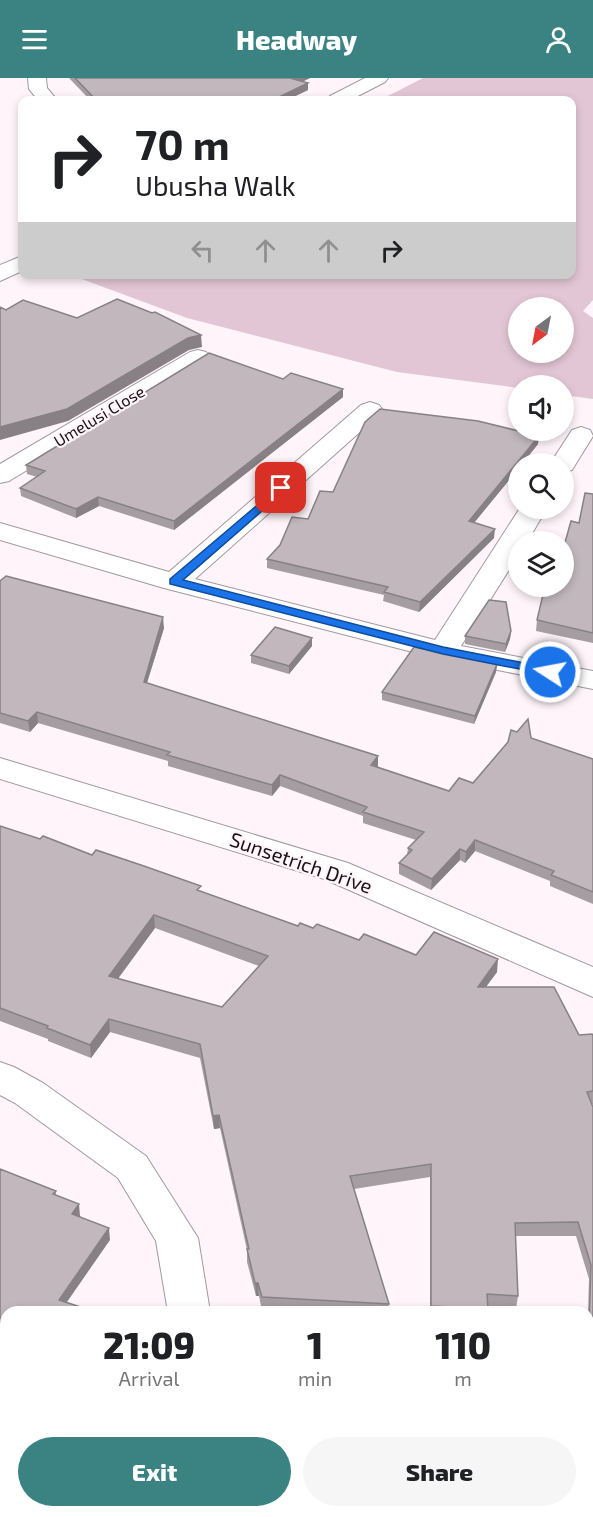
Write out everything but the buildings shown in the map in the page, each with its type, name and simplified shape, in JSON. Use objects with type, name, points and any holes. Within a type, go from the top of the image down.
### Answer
[{"type":"street","points":[[37,78],[38,89],[44,96]]},
{"type":"street","points":[[345,96],[380,78]]},
{"type":"street","points":[[0,274],[18,265]]},
{"type":"street","name":"Umelusi Close","points":[[0,475],[198,357]]},
{"type":"street","points":[[174,582],[370,410]]},
{"type":"street","points":[[570,453],[581,435]]},
{"type":"street","points":[[443,651],[527,519]]},
{"type":"street","points":[[0,531],[174,582],[443,651],[593,680]]},
{"type":"street","name":"Sunsetrich Drive","points":[[0,768],[336,871],[593,984]]},
{"type":"street","points":[[0,1077],[29,1093],[132,1167],[177,1238],[188,1306]]},
{"type":"shaded area","points":[[423,78],[593,78],[593,300],[583,311],[593,318],[593,399],[574,396],[574,375],[508,375],[508,387],[397,372],[187,318],[82,279],[576,279],[576,96],[388,96]]},
{"type":"route","points":[[281,488],[174,582],[443,651],[550,672]]}]
